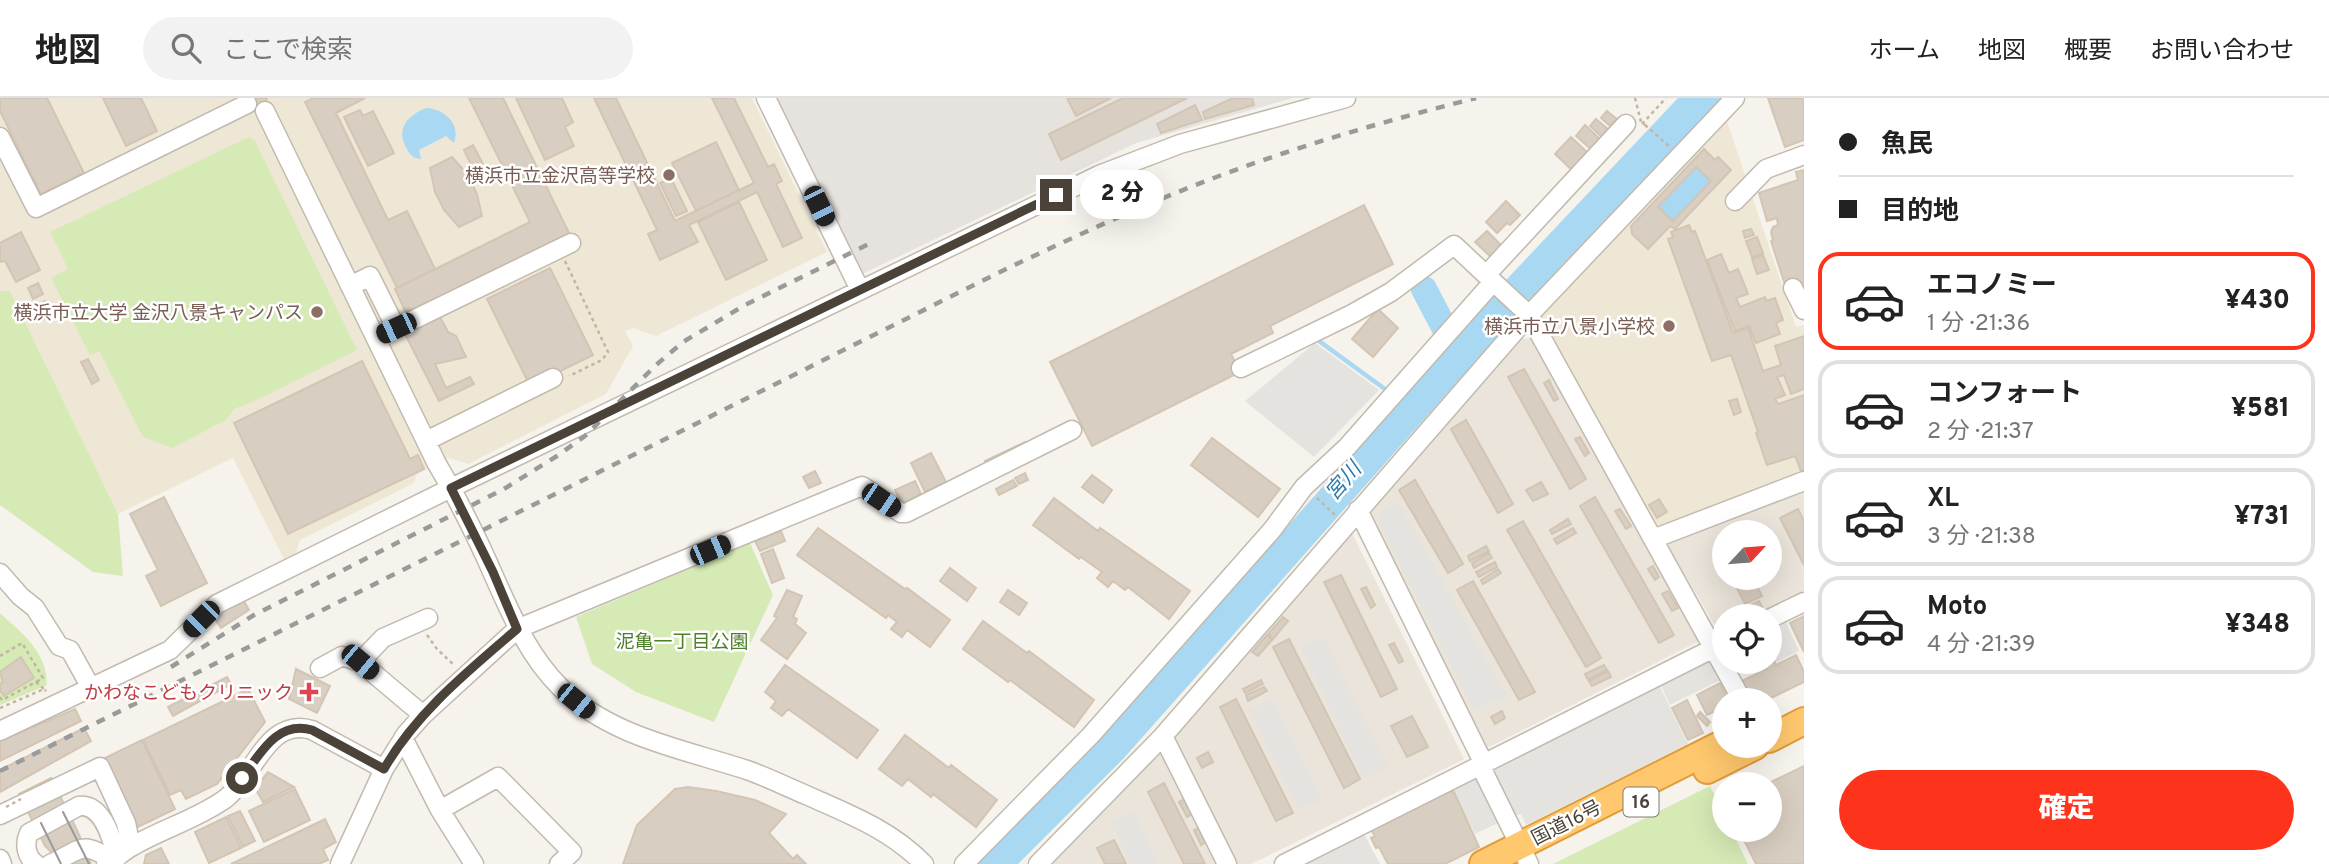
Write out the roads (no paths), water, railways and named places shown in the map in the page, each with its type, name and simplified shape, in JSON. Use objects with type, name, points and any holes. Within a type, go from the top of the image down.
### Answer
[{"type":"highway","points":[[1782,714],[1804,703]]},
{"type":"highway","points":[[1782,732],[1804,721]]},
{"type":"highway","name":"国道16号","points":[[1524,858],[1712,750]]},
{"type":"highway","name":"国道16号","points":[[1483,864],[1524,858],[1730,758]]},
{"type":"street","points":[[766,98],[860,290]]},
{"type":"street","points":[[0,731],[170,650],[217,604],[1099,174],[1180,144],[1346,98]]},
{"type":"street","points":[[1038,864],[1163,736],[1525,312],[1735,98]]},
{"type":"street","points":[[0,137],[36,208],[246,101],[256,111],[270,104],[350,286],[493,572],[517,629],[560,687],[593,714],[628,732],[750,771],[862,819],[894,837],[924,864]]},
{"type":"street","points":[[964,864],[1091,735],[1272,530],[1304,487],[1347,447],[1626,124]]},
{"type":"street","points":[[1735,201],[1766,169],[1804,155]]},
{"type":"street","points":[[1241,368],[1391,292],[1454,245],[1525,312],[1653,539],[1712,634]]},
{"type":"street","points":[[376,338],[565,246]]},
{"type":"street","points":[[350,286],[370,276],[396,328]]},
{"type":"street","points":[[1793,288],[1804,310]]},
{"type":"street","points":[[426,440],[553,378]]},
{"type":"street","points":[[340,864],[384,769],[403,738],[423,715],[517,629],[862,486],[901,513],[906,513],[1072,430]]},
{"type":"street","points":[[1653,539],[1804,481]]},
{"type":"street","points":[[1358,510],[1484,764],[1484,773],[1524,858]]},
{"type":"street","points":[[0,573],[20,596],[35,608],[60,646],[70,650],[90,686]]},
{"type":"street","points":[[1782,613],[1804,602]]},
{"type":"street","points":[[360,662],[383,638],[423,620]]},
{"type":"street","points":[[1284,864],[1712,649]]},
{"type":"street","points":[[320,668],[342,656],[360,662],[423,715]]},
{"type":"street","points":[[111,863],[131,846],[228,796],[269,743],[291,728],[312,730],[384,769]]},
{"type":"street","points":[[1163,736],[1227,864]]},
{"type":"street","points":[[403,738],[440,810],[474,864]]},
{"type":"street","points":[[3,811],[100,767],[126,823],[131,846]]},
{"type":"street","points":[[440,810],[498,777],[572,852],[559,864]]},
{"type":"street","points":[[36,864],[26,850],[25,841],[29,833],[35,827],[86,805],[94,808],[113,843],[111,863]]},
{"type":"street","points":[[50,864],[84,847],[91,847],[111,863]]},
{"type":"water","name":"宮川","points":[[1678,98],[1722,98],[1535,294],[1124,758],[1018,864],[969,864],[1151,680],[1508,278]]},
{"type":"water","points":[[426,108],[445,114],[453,123],[456,136],[454,143],[446,136],[419,150],[421,159],[411,155],[402,135],[408,119]]},
{"type":"water","points":[[1696,167],[1711,181],[1673,221],[1658,207]]},
{"type":"waterway","points":[[1424,289],[1445,329]]},
{"type":"waterway","points":[[1319,341],[1389,392]]},
{"type":"tram line","points":[[63,812],[89,864]]},
{"type":"tram line","points":[[41,823],[61,864]]},
{"type":"railway","points":[[0,771],[1080,234],[1181,191],[1273,157],[1374,125],[1476,98]]},
{"type":"railway","points":[[171,667],[254,615],[504,489],[585,436],[683,342],[745,305],[875,241]]},
{"type":"place","name":"横浜市立金沢高等学校","points":[[669,175]]},
{"type":"place","name":"横浜市立大学 金沢八景キャンパス","points":[[317,312]]},
{"type":"place","name":"横浜市立八景小学校","points":[[1669,326]]},
{"type":"place","name":"かわなこどもクリニック","points":[[309,692]]},
{"type":"park label","name":"泥亀一丁目公園","points":[[682,641]]}]
